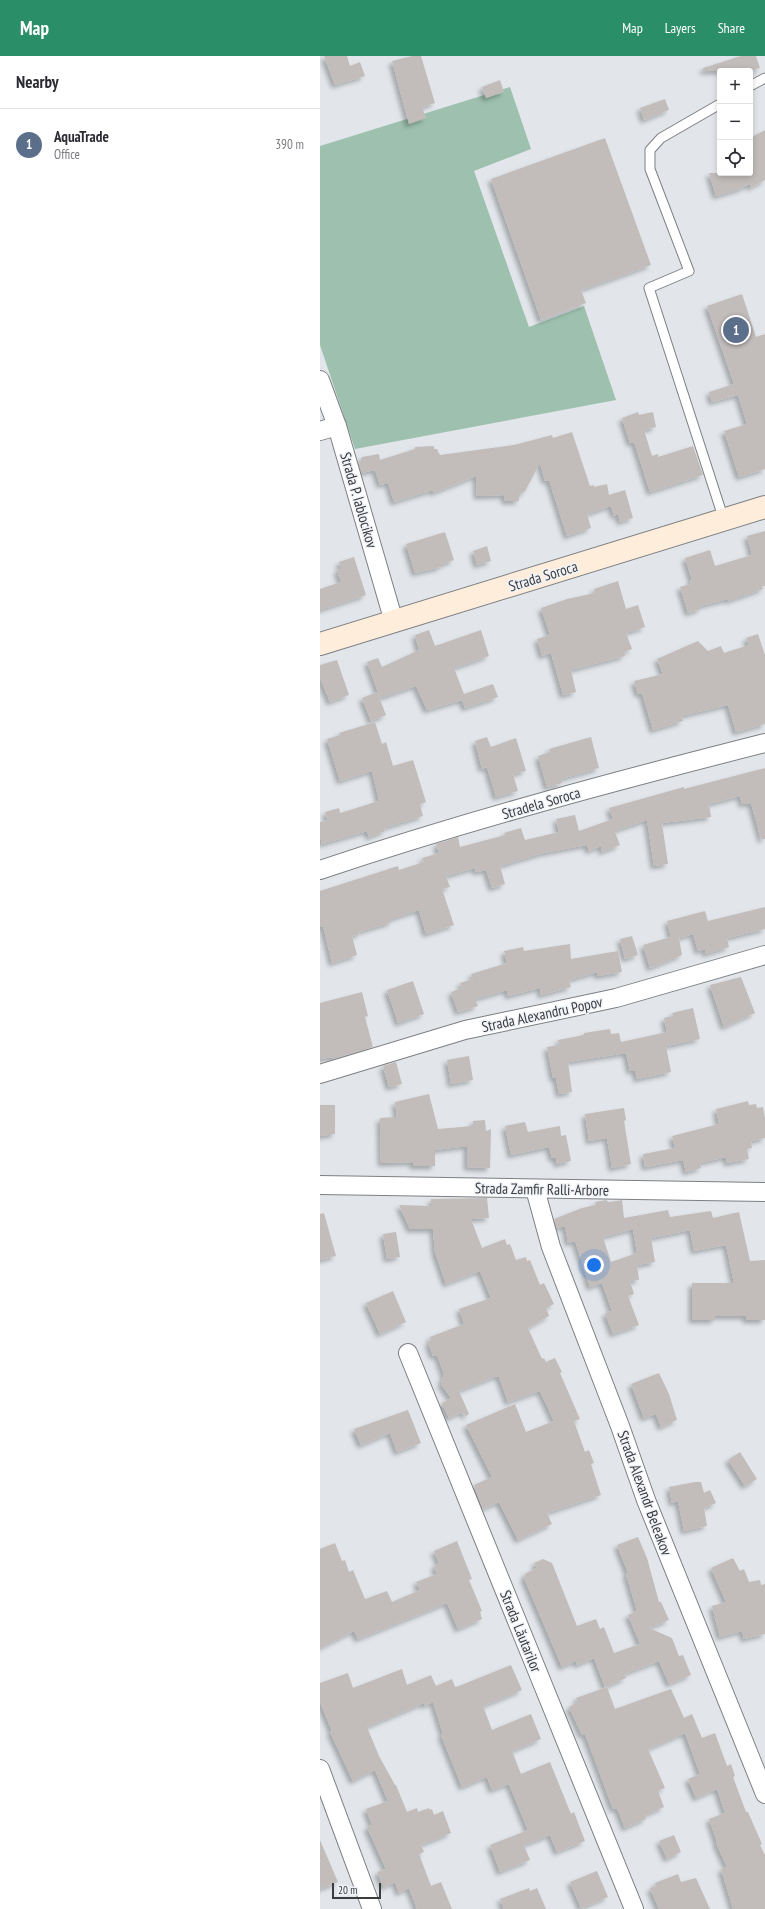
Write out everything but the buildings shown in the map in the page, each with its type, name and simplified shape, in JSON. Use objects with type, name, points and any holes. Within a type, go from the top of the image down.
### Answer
[{"type":"street","name":"Strada P. Iablocikov","points":[[320,380],[337,426],[394,622]]},
{"type":"street","points":[[320,431],[337,426]]},
{"type":"street","name":"Strada Soroca","points":[[320,644],[765,507]]},
{"type":"street","name":"Stradela Sorocа","points":[[320,870],[409,840],[544,801],[765,743]]},
{"type":"street","name":"Strada Alexandru Popov","points":[[320,1074],[465,1030],[616,998],[765,955]]},
{"type":"street","name":"Strada Zamfir Ralli-Arbore","points":[[320,1185],[765,1192]]},
{"type":"street","name":"Strada Alexandr Beleakov","points":[[535,1189],[551,1247],[620,1426],[646,1500],[765,1794]]},
{"type":"street","name":"Strada Lăutarilor","points":[[408,1353],[634,1909]]},
{"type":"street","points":[[320,1769],[323,1788],[372,1909]]},
{"type":"lane","points":[[753,84],[765,78]]},
{"type":"lane","points":[[717,106],[661,138],[650,150],[650,169],[689,271],[649,288],[724,520]]},
{"type":"green space","points":[[510,87],[531,149],[474,171],[529,327],[584,306],[616,400],[355,449],[320,345],[320,146]]},
{"type":"place","name":"AquaTrade","points":[[736,330]]}]
